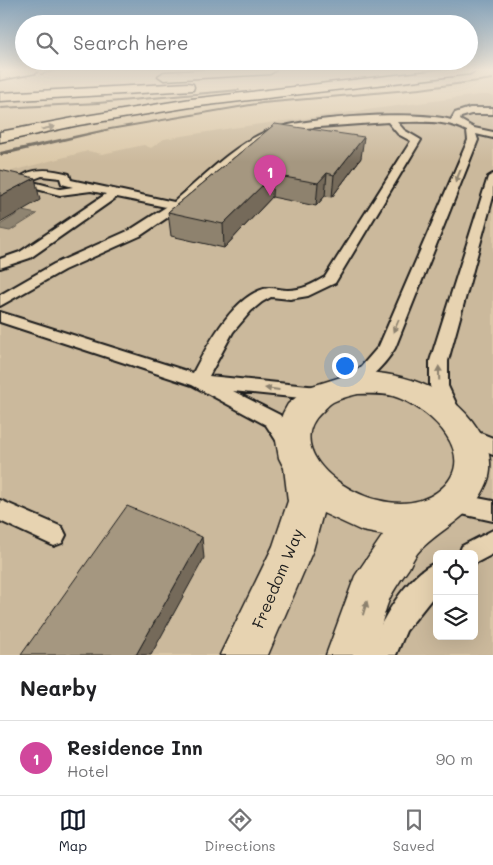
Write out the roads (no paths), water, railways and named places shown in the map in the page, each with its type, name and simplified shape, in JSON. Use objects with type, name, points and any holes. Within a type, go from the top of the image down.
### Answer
[{"type":"main road","points":[[0,138],[88,120],[207,101]]},
{"type":"main road","points":[[350,655],[370,591],[405,538],[443,509],[466,489],[472,471],[470,434],[437,405],[419,394],[378,383],[358,383],[329,390],[307,404],[298,417],[293,434],[298,460],[315,487],[334,502],[358,514],[384,520],[410,520],[443,509]]},
{"type":"main road","name":"Freedom Way","points":[[244,655],[292,550],[306,501],[298,460]]},
{"type":"lane","points":[[462,123],[470,111],[491,110]]},
{"type":"lane","points":[[198,381],[210,355],[245,307],[270,292],[300,294],[318,289],[330,280],[416,140],[401,132],[390,118]]},
{"type":"lane","points":[[0,302],[59,266],[135,233],[176,206],[243,150],[269,134],[286,129],[328,122],[390,118],[439,119],[462,123],[493,135]]},
{"type":"lane","points":[[198,381],[329,390],[366,372],[387,348],[473,140],[462,123]]},
{"type":"lane","points":[[89,188],[60,192],[20,182],[35,174],[53,173],[65,176],[66,182],[176,206]]},
{"type":"lane","points":[[470,434],[439,386],[438,361],[490,194],[493,177]]},
{"type":"lane","points":[[0,264],[24,255],[115,193]]},
{"type":"lane","points":[[0,317],[198,381],[272,420],[298,460]]},
{"type":"lane","points":[[443,509],[493,511]]},
{"type":"lane","points":[[0,510],[54,534]]},
{"type":"lane","points":[[478,550],[493,541]]},
{"type":"lane","points":[[382,655],[386,641],[409,603],[433,578]]},
{"type":"waterway","points":[[0,108],[124,101]]},
{"type":"waterway","points":[[0,154],[110,129],[262,103],[289,101]]},
{"type":"place","name":"Residence Inn","points":[[270,196]]}]
